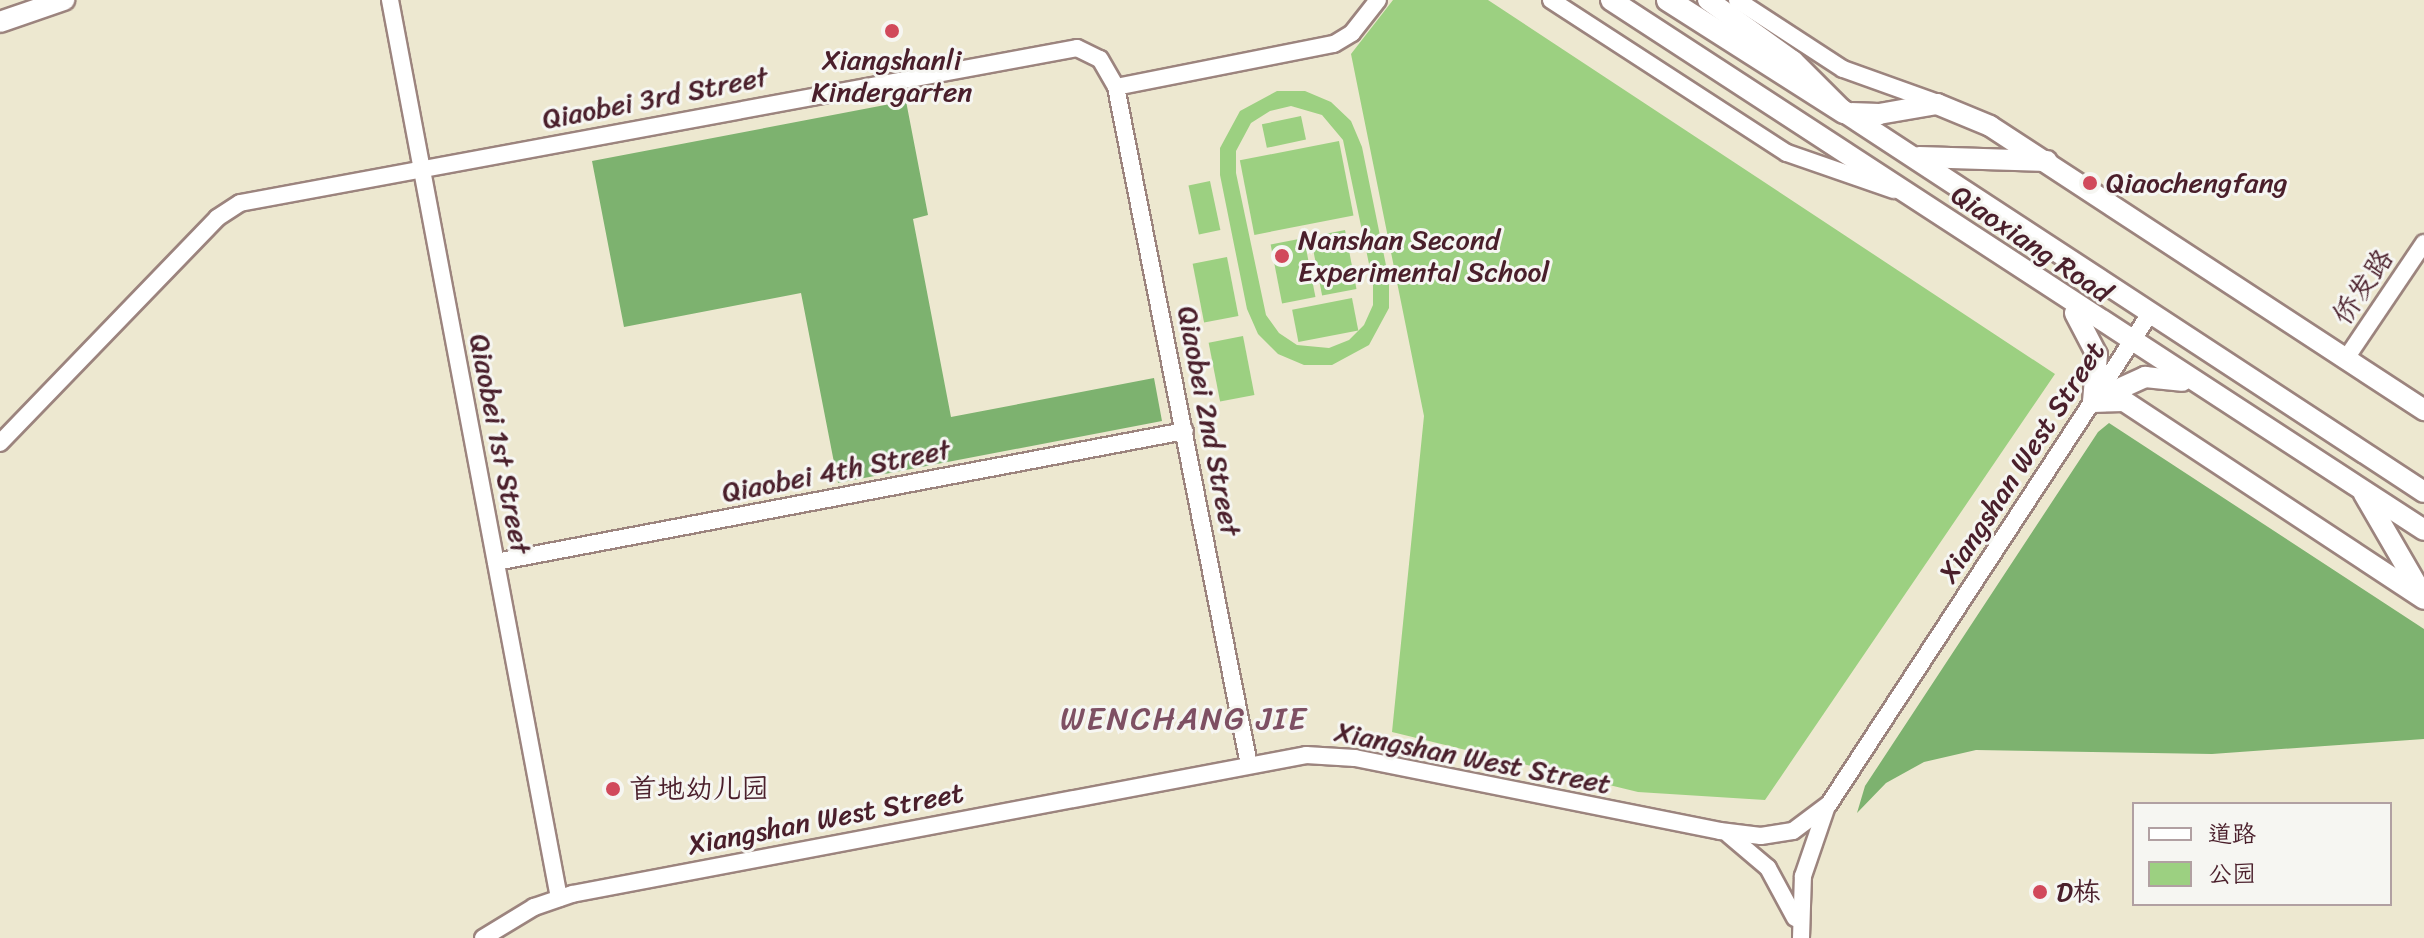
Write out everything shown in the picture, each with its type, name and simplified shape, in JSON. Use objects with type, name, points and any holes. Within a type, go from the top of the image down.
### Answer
[{"type":"highway","points":[[1668,0],[1844,112]]},
{"type":"main road","points":[[0,22],[64,0]]},
{"type":"main road","name":"Qiaoxiang Road","points":[[1611,0],[2130,343],[2424,530]]},
{"type":"main road","name":"Qiaoxiang Road","points":[[1708,0],[1793,61],[1844,112],[1918,157],[2424,492]]},
{"type":"main road","points":[[1844,112],[1946,106],[2047,161],[2424,410]]},
{"type":"main road","points":[[1918,157],[2047,161]]},
{"type":"main road","points":[[2061,298],[2089,333],[2097,355],[2093,402]]},
{"type":"main road","points":[[2093,402],[2145,377],[2195,384]]},
{"type":"main road","points":[[2259,426],[2278,396]]},
{"type":"main road","points":[[2093,402],[2124,401],[2424,598]]},
{"type":"main road","points":[[2362,491],[2424,598]]},
{"type":"street","name":"Qiaobei 1st Street","points":[[390,0],[559,898]]},
{"type":"street","points":[[1116,87],[1334,44],[1352,33],[1378,0]]},
{"type":"street","points":[[1551,0],[1787,153],[1905,194]]},
{"type":"street","points":[[1737,0],[1843,69],[1946,106]]},
{"type":"street","name":"Qiaobei 3rd Street","points":[[0,443],[229,209],[252,199],[1059,49],[1091,53],[1108,67],[1116,87]]},
{"type":"street","name":"Qiaobei 2nd Street","points":[[1116,87],[1249,765]]},
{"type":"street","name":"侨发路","points":[[2345,360],[2424,243]]},
{"type":"street","name":"Xiangshan West Street","points":[[483,938],[559,898],[1249,765],[1338,755],[1720,831],[1784,834],[1809,822],[1829,804],[2151,312]]},
{"type":"street","name":"Qiaobei 4th Street","points":[[496,562],[1185,431]]},
{"type":"street","points":[[1800,935],[1803,876],[1829,804]]},
{"type":"street","points":[[1720,831],[1768,868],[1800,935]]},
{"type":"green space","points":[[1393,0],[1488,0],[2055,374],[1765,800],[1638,792],[1392,732],[1424,416],[1351,54]]},
{"type":"green space","points":[[1277,91],[1305,91],[1331,102],[1351,121],[1362,147],[1389,280],[1389,308],[1369,345],[1332,365],[1304,365],[1278,354],[1258,334],[1247,309],[1220,175],[1220,148],[1240,111]],"holes":[[[1291,106],[1322,115],[1343,140],[1373,283],[1373,305],[1364,325],[1349,340],[1329,348],[1297,345],[1279,333],[1266,315],[1236,173],[1236,151],[1251,123],[1270,111]]]},
{"type":"green space","points":[[906,101],[928,215],[913,219],[951,417],[1154,378],[1162,421],[838,483],[801,293],[624,327],[592,161]]},
{"type":"green space","points":[[1301,116],[1306,139],[1267,148],[1262,124]]},
{"type":"green space","points":[[1339,141],[1354,216],[1254,235],[1240,160]]},
{"type":"green space","points":[[1210,181],[1220,230],[1199,234],[1188,186]]},
{"type":"green space","points":[[1345,230],[1356,289],[1322,296],[1311,237]]},
{"type":"green space","points":[[1304,238],[1315,297],[1282,303],[1271,244]]},
{"type":"green space","points":[[1227,257],[1238,316],[1204,323],[1193,264]]},
{"type":"green space","points":[[1352,298],[1358,330],[1298,342],[1292,310]]},
{"type":"green space","points":[[1243,336],[1254,395],[1220,402],[1209,343]]},
{"type":"green space","points":[[2109,423],[2424,629],[2424,739],[2212,754],[1976,750],[1924,762],[1886,783],[1857,813],[1865,786],[2098,432]]},
{"type":"place","name":"Xiangshanli Kindergarten","points":[[892,31]]},
{"type":"place","name":"Qiaochengfang","points":[[2090,183]]},
{"type":"place","name":"Nanshan Second Experimental School","points":[[1282,256]]},
{"type":"place","name":"首地幼儿园","points":[[613,789]]},
{"type":"place","name":"D栋","points":[[2040,892]]},
{"type":"district","name":"WENCHANG JIE","points":[[1184,719]]}]
